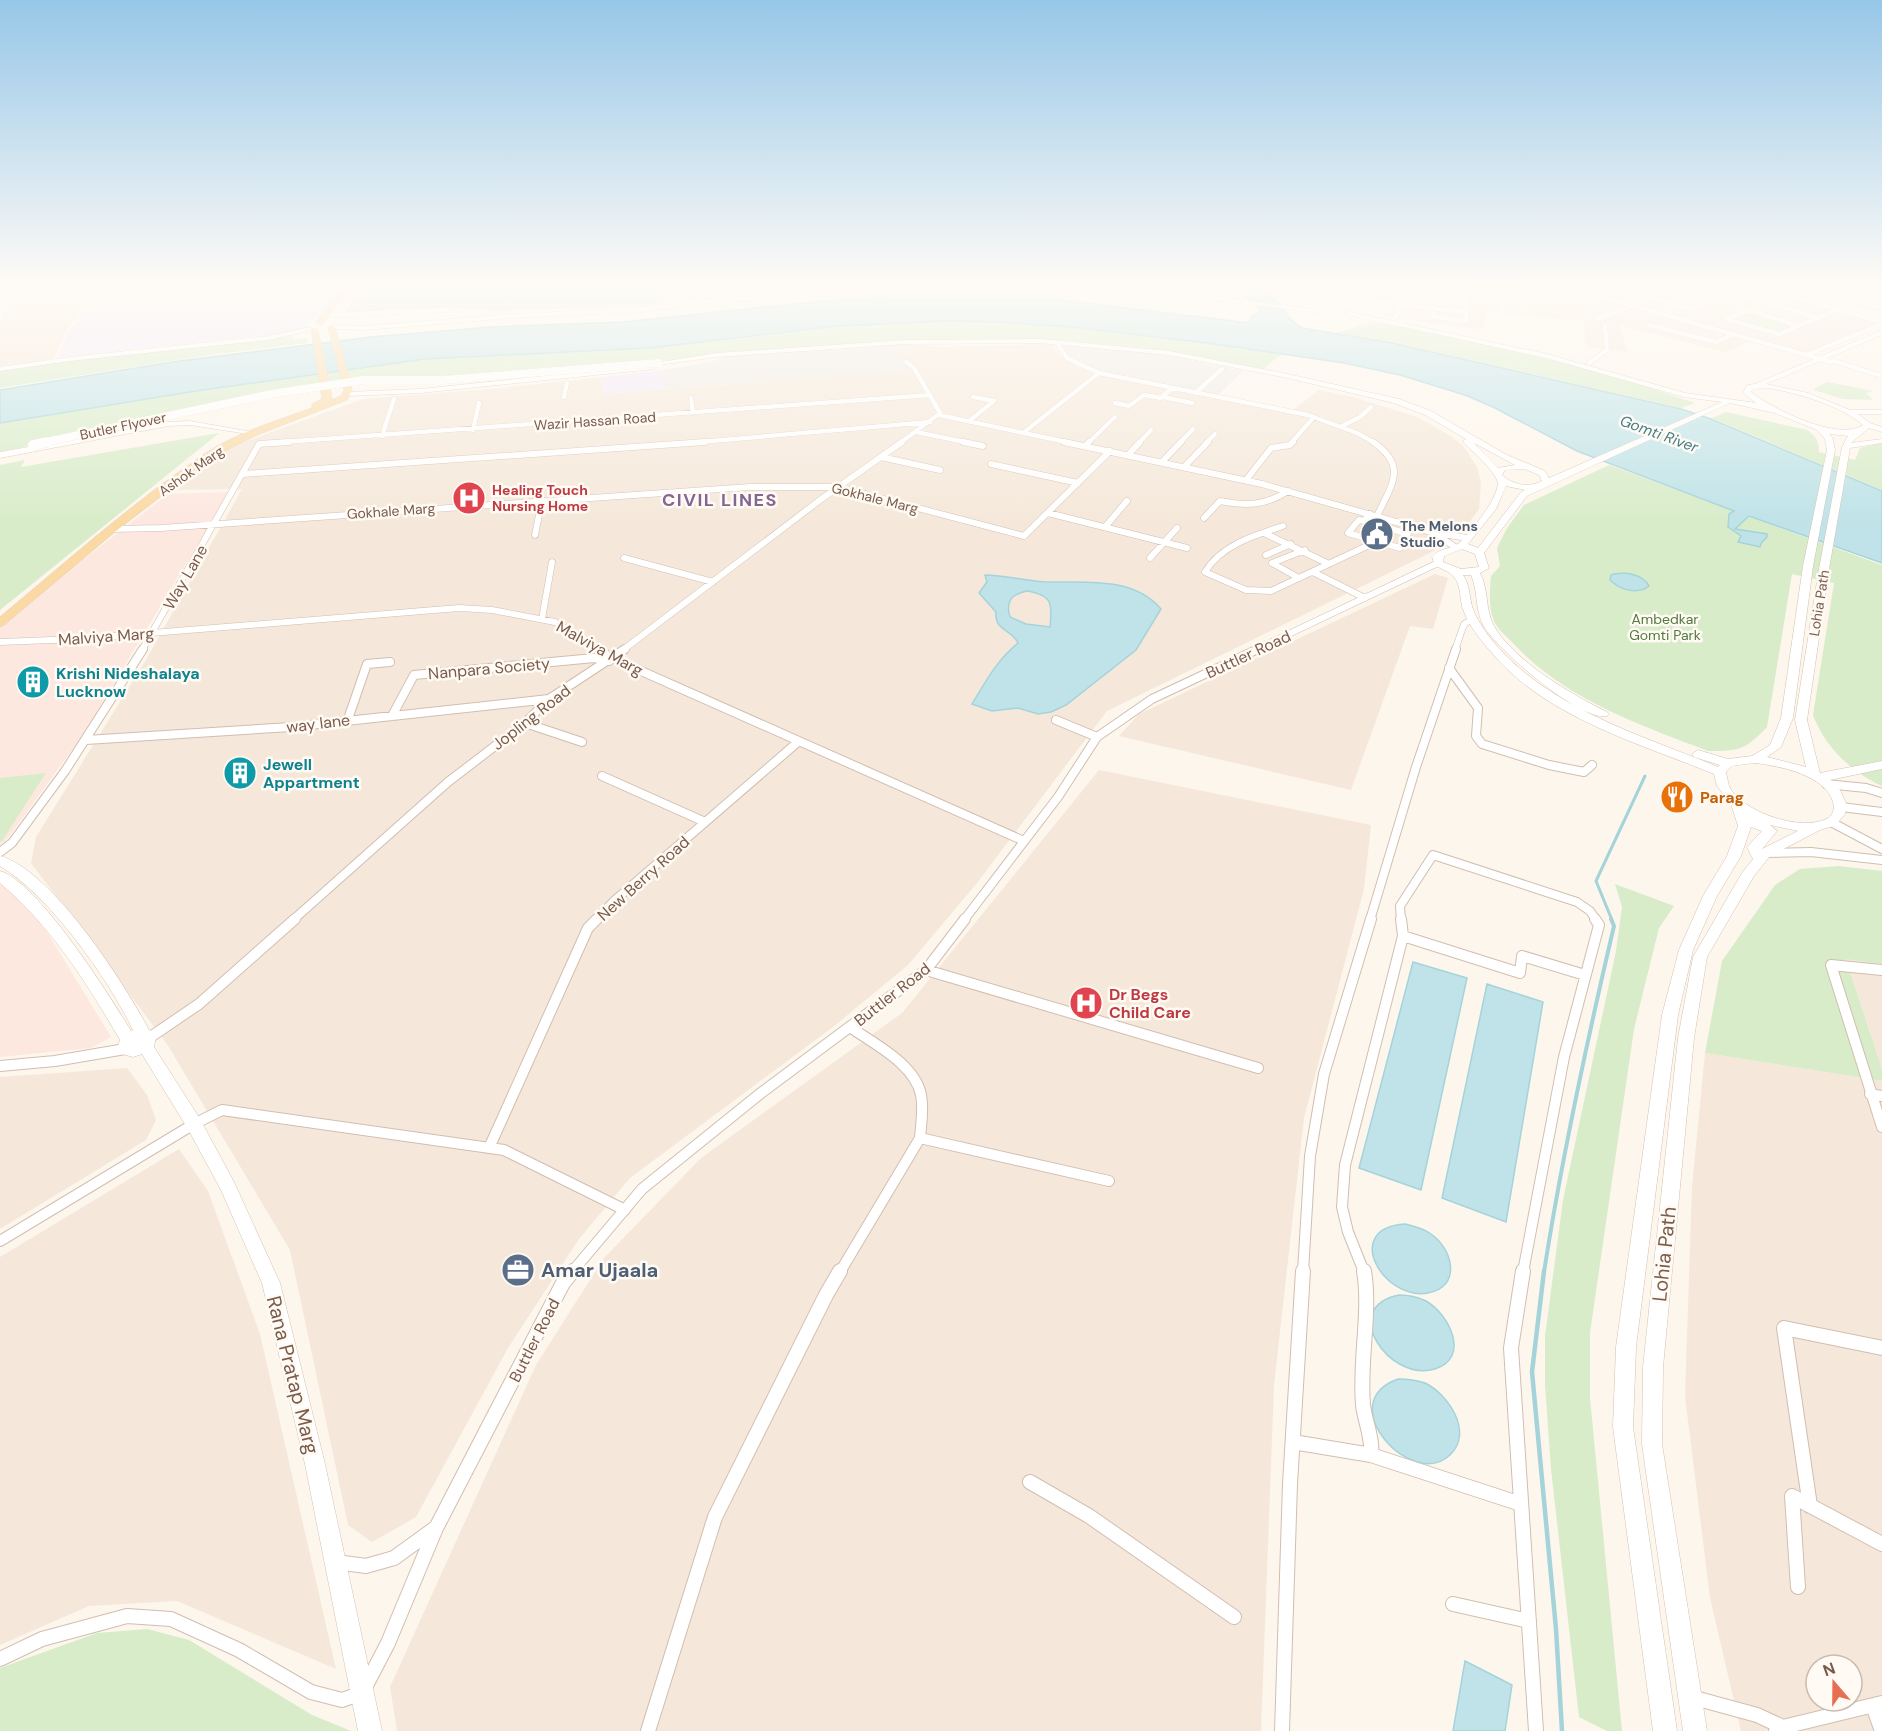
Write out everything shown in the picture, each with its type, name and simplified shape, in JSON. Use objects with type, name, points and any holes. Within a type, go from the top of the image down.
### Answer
[{"type":"main road","points":[[0,369],[31,365]]},
{"type":"main road","points":[[321,365],[328,392],[326,404]]},
{"type":"main road","points":[[342,365],[348,392],[420,391],[651,365]]},
{"type":"main road","name":"Butler Flyover","points":[[0,453],[271,394],[363,380],[443,380],[635,365]]},
{"type":"main road","points":[[1227,365],[1396,401],[1434,416],[1526,468],[1546,476],[1547,482],[1541,486],[1522,487],[1499,476],[1463,438],[1420,411]]},
{"type":"main road","points":[[1579,365],[1684,395],[1710,409]]},
{"type":"main road","points":[[1595,365],[1690,393],[1746,392],[1769,386],[1792,387],[1882,430]]},
{"type":"main road","points":[[1479,553],[1524,494],[1805,365]]},
{"type":"main road","points":[[1806,373],[1822,365]]},
{"type":"main road","name":"Ashok Marg","points":[[0,623],[112,529],[208,456],[223,447],[326,404],[348,392]]},
{"type":"main road","points":[[1746,392],[1756,400],[1820,429],[1856,433]]},
{"type":"main road","points":[[1684,395],[1778,411]]},
{"type":"main road","name":"Ashok Marg","points":[[0,614],[97,534],[203,454],[248,432],[326,404]]},
{"type":"main road","points":[[1835,407],[1858,413],[1882,412]]},
{"type":"main road","points":[[1867,424],[1882,420]]},
{"type":"main road","points":[[0,453],[168,424],[190,423],[248,432]]},
{"type":"main road","name":"Lohia Path","points":[[1841,807],[1839,800],[1820,780],[1804,742],[1801,720],[1845,450],[1847,442],[1856,433],[1865,429],[1867,424]]},
{"type":"main road","name":"Lohia Path","points":[[1755,759],[1775,747],[1787,718],[1809,566],[1831,450],[1829,439],[1820,429]]},
{"type":"main road","points":[[1845,450],[1866,442],[1882,441]]},
{"type":"main road","points":[[1499,476],[1507,467],[1549,471],[1578,468]]},
{"type":"main road","points":[[1499,476],[1502,488],[1483,522],[1461,544],[1438,555],[1438,563],[1452,570],[1464,582],[1467,608],[1477,629],[1507,663],[1539,689],[1580,713],[1724,768],[1755,759],[1785,764],[1820,780],[1882,765]]},
{"type":"main road","points":[[1452,570],[1474,572],[1484,568],[1479,553],[1461,544]]},
{"type":"main road","points":[[1474,572],[1479,580],[1483,609],[1490,627],[1533,670],[1568,695],[1598,712],[1705,757],[1724,768]]},
{"type":"main road","points":[[1724,768],[1719,782],[1737,804],[1759,816],[1785,824],[1824,824]]},
{"type":"main road","points":[[1737,804],[1745,826]]},
{"type":"main road","points":[[1762,855],[1839,816],[1841,807]]},
{"type":"main road","name":"Lohia Path","points":[[1665,1731],[1623,1427],[1626,1347],[1670,1015],[1686,950],[1710,896],[1734,856],[1745,826],[1756,823],[1770,831],[1754,847],[1762,855],[1700,957],[1686,1038],[1653,1367],[1652,1444],[1695,1731]]},
{"type":"main road","name":"Rana Pratap Marg","points":[[0,860],[17,869],[62,912],[131,1008],[138,1041]]},
{"type":"main road","name":"Rana Pratap Marg","points":[[0,876],[47,920],[114,1016],[138,1041],[194,1124],[228,1187],[271,1283],[315,1464],[370,1731]]},
{"type":"street","points":[[910,365],[914,368],[940,413],[939,415],[1246,480],[1435,533],[1461,544]]},
{"type":"street","points":[[1081,365],[1099,373],[1314,417],[1342,426],[1376,443],[1390,456],[1395,467],[1394,480],[1374,515],[1364,521],[1359,520],[1348,533],[1400,548],[1408,534],[1364,521]]},
{"type":"street","points":[[1851,365],[1882,375]]},
{"type":"street","points":[[1195,393],[1222,369]]},
{"type":"street","points":[[1023,433],[1099,373]]},
{"type":"street","points":[[564,397],[567,383]]},
{"type":"street","points":[[1163,397],[1172,388]]},
{"type":"street","points":[[1115,403],[1129,406],[1144,395],[1192,404]]},
{"type":"street","name":"Wazir Hassan Road","points":[[259,444],[930,396]]},
{"type":"street","points":[[969,421],[994,401],[973,397]]},
{"type":"street","points":[[691,398],[693,413]]},
{"type":"street","points":[[382,436],[394,399]]},
{"type":"street","points":[[473,430],[479,403]]},
{"type":"street","points":[[1342,426],[1360,417],[1371,407]]},
{"type":"street","name":"Jopling Road","points":[[138,1041],[199,1004],[448,782],[525,723],[549,699],[610,659],[838,487],[939,415]]},
{"type":"street","points":[[1084,446],[1114,417]]},
{"type":"street","points":[[1246,480],[1271,448],[1290,445],[1314,417]]},
{"type":"street","points":[[243,474],[634,448],[930,422]]},
{"type":"street","points":[[1162,462],[1193,429]]},
{"type":"street","points":[[1128,455],[1151,430]]},
{"type":"street","points":[[916,432],[983,446]]},
{"type":"street","points":[[1184,467],[1215,434]]},
{"type":"street","name":"Way Lane","points":[[0,852],[12,843],[86,740],[130,672],[259,444]]},
{"type":"street","points":[[1048,513],[1110,451]]},
{"type":"street","points":[[881,457],[940,470]]},
{"type":"street","points":[[991,464],[1078,483]]},
{"type":"street","name":"Gokhale Marg","points":[[112,529],[750,487],[838,487],[1024,536],[1048,513]]},
{"type":"street","points":[[1204,518],[1220,501],[1243,506],[1271,503],[1287,491]]},
{"type":"street","points":[[535,535],[542,500]]},
{"type":"street","points":[[1105,527],[1127,501]]},
{"type":"street","points":[[1048,513],[1187,548]]},
{"type":"street","points":[[1283,526],[1264,532],[1209,561],[1205,573],[1224,583],[1261,594],[1367,546]]},
{"type":"street","points":[[1150,558],[1177,528]]},
{"type":"street","points":[[1264,532],[1305,550],[1329,564]]},
{"type":"street","points":[[1435,533],[1461,544]]},
{"type":"street","points":[[1266,555],[1291,544]]},
{"type":"street","points":[[1299,578],[1272,563],[1305,550]]},
{"type":"street","points":[[624,558],[713,582]]},
{"type":"street","points":[[542,619],[552,562]]},
{"type":"street","name":"Buttler Road","points":[[362,1693],[388,1642],[436,1527],[563,1283],[642,1190],[761,1093],[926,970],[1058,797],[1097,737],[1152,699],[1438,563]]},
{"type":"street","points":[[1313,572],[1365,598]]},
{"type":"street","name":"Malviya Marg","points":[[0,642],[78,639],[459,608],[497,610],[555,622],[581,637],[610,659],[1024,841]]},
{"type":"street","points":[[1282,1731],[1293,1442],[1310,1156],[1324,1074],[1416,767],[1464,624],[1473,620]]},
{"type":"street","name":"Nanpara Society","points":[[392,716],[414,675],[594,658],[610,659]]},
{"type":"street","points":[[348,719],[367,663],[390,662]]},
{"type":"street","points":[[1449,668],[1478,708],[1476,736],[1482,744],[1568,770],[1584,772],[1592,765]]},
{"type":"street","name":"way lane","points":[[86,740],[291,727],[348,719],[549,699]]},
{"type":"street","points":[[1056,720],[1097,737]]},
{"type":"street","points":[[525,723],[582,741]]},
{"type":"street","name":"New Berry Road","points":[[489,1148],[588,928],[614,901],[799,741]]},
{"type":"street","points":[[602,776],[705,822]]},
{"type":"street","points":[[1820,780],[1866,788],[1882,794]]},
{"type":"street","points":[[1841,807],[1882,812]]},
{"type":"street","points":[[1824,824],[1882,849]]},
{"type":"street","points":[[1762,855],[1811,852],[1882,860]]},
{"type":"street","points":[[1371,1455],[1372,1447],[1364,1407],[1361,1362],[1366,1285],[1363,1267],[1348,1232],[1342,1207],[1345,1165],[1403,936],[1400,906],[1433,855],[1577,902],[1590,911],[1599,925],[1564,1057],[1529,1234],[1511,1348],[1536,1731]]},
{"type":"street","points":[[1403,936],[1520,973],[1522,956],[1585,975]]},
{"type":"street","points":[[1882,970],[1832,964],[1882,1127]]},
{"type":"street","points":[[926,970],[1258,1068]]},
{"type":"street","points":[[648,1731],[715,1517],[826,1295],[920,1138],[923,1111],[920,1091],[910,1074],[850,1027]]},
{"type":"street","points":[[0,1066],[56,1061],[138,1041]]},
{"type":"street","points":[[1870,1094],[1882,1096]]},
{"type":"street","points":[[0,1241],[194,1124],[222,1110],[504,1150],[625,1210]]},
{"type":"street","points":[[920,1138],[1109,1181]]},
{"type":"street","points":[[1810,1506],[1784,1328],[1882,1348]]},
{"type":"street","points":[[1293,1442],[1371,1455],[1521,1504]]},
{"type":"street","points":[[1030,1482],[1089,1516],[1234,1617]]},
{"type":"street","points":[[1798,1587],[1792,1496],[1882,1544]]},
{"type":"street","name":"Buttler Road","points":[[335,1562],[366,1566],[394,1558],[436,1527]]},
{"type":"street","points":[[1453,1604],[1529,1621]]},
{"type":"street","points":[[0,1659],[42,1639],[127,1616],[171,1619],[239,1650],[311,1692],[342,1700],[362,1693]]},
{"type":"street","points":[[1690,1697],[1757,1715],[1779,1729],[1877,1705],[1882,1731]]},
{"type":"shaded area","points":[[695,365],[908,365],[911,370],[663,389],[662,370]]},
{"type":"shaded area","points":[[907,365],[1073,365],[1105,376],[1289,413],[1319,390],[1353,397],[1417,417],[1451,436],[1464,447],[1477,467],[1481,483],[1479,509],[1464,529],[1440,548],[1107,711],[977,883],[908,965],[833,1027],[630,1178],[579,1239],[508,1348],[416,1517],[372,1542],[348,1525],[290,1250],[167,1044],[31,863],[36,837],[146,660],[242,489],[172,490],[215,456],[247,441],[363,399],[603,377],[602,394],[910,370]]},
{"type":"shaded area","points":[[1086,365],[1213,365],[1243,371],[1218,395],[1104,373]]},
{"type":"shaded area","points":[[662,370],[663,389],[602,394],[603,377]]},
{"type":"shaded area","points":[[229,492],[83,735],[5,842],[0,844],[0,624],[168,494]]},
{"type":"shaded area","points":[[1435,574],[1448,578],[1433,629],[1410,626],[1351,790],[1119,736],[1139,714]]},
{"type":"shaded area","points":[[1099,770],[1371,825],[1364,889],[1304,1118],[1274,1385],[1261,1731],[397,1731],[390,1687],[536,1365],[604,1258],[701,1158],[902,1013]]},
{"type":"shaded area","points":[[0,884],[33,909],[111,1037],[91,1048],[0,1057]]},
{"type":"shaded area","points":[[1846,958],[1882,964],[1882,1069]]},
{"type":"shaded area","points":[[1705,1053],[1882,1081],[1882,1731],[1741,1731],[1710,1598],[1685,1396],[1692,1186]]},
{"type":"shaded area","points":[[127,1068],[147,1095],[156,1120],[146,1140],[0,1229],[0,1077]]},
{"type":"shaded area","points":[[179,1149],[208,1191],[260,1334],[336,1669],[177,1601],[89,1606],[0,1645],[0,1257]]},
{"type":"green space","points":[[35,365],[147,365],[0,388],[0,370]]},
{"type":"green space","points":[[384,365],[612,365],[532,372],[395,379],[274,394],[0,452],[0,423],[196,391]]},
{"type":"green space","points":[[1236,365],[1269,365],[1262,370]]},
{"type":"green space","points":[[1492,365],[1572,365],[1603,372],[1695,403],[1681,408]]},
{"type":"green space","points":[[1827,382],[1873,391],[1866,393],[1873,400],[1843,399],[1814,390]]},
{"type":"green space","points":[[1726,412],[1807,430],[1816,439],[1819,452],[1855,460],[1860,448],[1882,443],[1882,490],[1712,418]]},
{"type":"green space","points":[[219,433],[0,610],[0,465],[25,460],[21,467]]},
{"type":"green space","name":"Ambedkar Gomti Park","points":[[1609,465],[1882,565],[1882,786],[1860,774],[1840,757],[1824,738],[1813,715],[1834,583],[1792,574],[1767,727],[1747,745],[1728,750],[1708,751],[1603,708],[1578,694],[1532,662],[1499,630],[1491,610],[1491,576],[1500,566],[1497,548],[1507,528],[1524,505]]},
{"type":"green space","points":[[46,773],[2,841],[0,842],[0,778]]},
{"type":"green space","points":[[1839,866],[1882,871],[1882,964],[1846,959],[1882,1069],[1882,1081],[1705,1053],[1722,961],[1775,885],[1800,869]]},
{"type":"green space","points":[[1615,884],[1674,906],[1659,928],[1634,1029],[1590,1333],[1590,1398],[1622,1731],[1607,1731],[1579,1717],[1551,1469],[1545,1385],[1545,1336],[1563,1200],[1616,951],[1622,907]]},
{"type":"green space","points":[[147,1629],[189,1640],[312,1715],[351,1731],[0,1731],[0,1668],[97,1633]]},
{"type":"water","points":[[156,365],[384,365],[196,391],[0,423],[0,390]]},
{"type":"water","name":"Gomti River","points":[[1352,365],[1487,365],[1681,409],[1711,419],[1882,491],[1882,563],[1749,516],[1735,529],[1767,534],[1767,537],[1760,547],[1738,542],[1741,536],[1728,527],[1729,514],[1734,511],[1577,451],[1465,395],[1400,375]]},
{"type":"water","points":[[985,575],[1045,582],[1091,582],[1122,586],[1150,598],[1161,609],[1136,650],[1066,705],[1051,712],[1038,714],[1018,708],[992,711],[972,704],[998,664],[1018,643],[1000,626],[996,612],[979,593],[987,582]],"holes":[[[1027,591],[1036,593],[1049,602],[1050,627],[1026,624],[1010,617],[1008,607],[1014,596]]]},
{"type":"water","points":[[1611,575],[1634,575],[1649,586],[1634,591],[1624,589],[1610,580]]},
{"type":"water","points":[[1413,962],[1467,978],[1421,1190],[1359,1168]]},
{"type":"water","points":[[1487,984],[1543,1002],[1506,1222],[1442,1198]]},
{"type":"water","points":[[1405,1224],[1428,1232],[1445,1249],[1449,1258],[1450,1276],[1439,1289],[1428,1293],[1411,1292],[1396,1286],[1384,1276],[1376,1263],[1372,1250],[1375,1238],[1386,1228]]},
{"type":"water","points":[[1399,1295],[1413,1296],[1426,1301],[1442,1316],[1453,1336],[1454,1346],[1452,1356],[1446,1363],[1435,1369],[1418,1370],[1401,1365],[1387,1355],[1377,1342],[1371,1327],[1372,1314],[1381,1302]]},
{"type":"water","points":[[1398,1379],[1425,1383],[1434,1388],[1449,1405],[1459,1425],[1457,1446],[1450,1455],[1434,1463],[1416,1462],[1399,1453],[1385,1440],[1375,1423],[1373,1406],[1379,1391]]},
{"type":"water","points":[[1465,1661],[1512,1685],[1505,1731],[1453,1731]]},
{"type":"waterway","points":[[1612,920],[1596,881],[1645,776]]},
{"type":"waterway","points":[[1544,1272],[1576,1099],[1614,926],[1611,919]]},
{"type":"waterway","points":[[1544,1271],[1532,1372],[1556,1629],[1562,1731]]},
{"type":"place","name":"Healing Touch Nursing Home","points":[[469,498]]},
{"type":"place","name":"The Melons Studio","points":[[1377,534]]},
{"type":"place","name":"Krishi Nideshalaya Lucknow","points":[[33,682]]},
{"type":"place","name":"Jewell Appartment","points":[[240,773]]},
{"type":"place","name":"Parag","points":[[1677,797]]},
{"type":"place","name":"Dr Begs Child Care","points":[[1086,1003]]},
{"type":"place","name":"Amar Ujaala","points":[[518,1270]]},
{"type":"district","name":"CIVIL LINES","points":[[720,500]]}]
